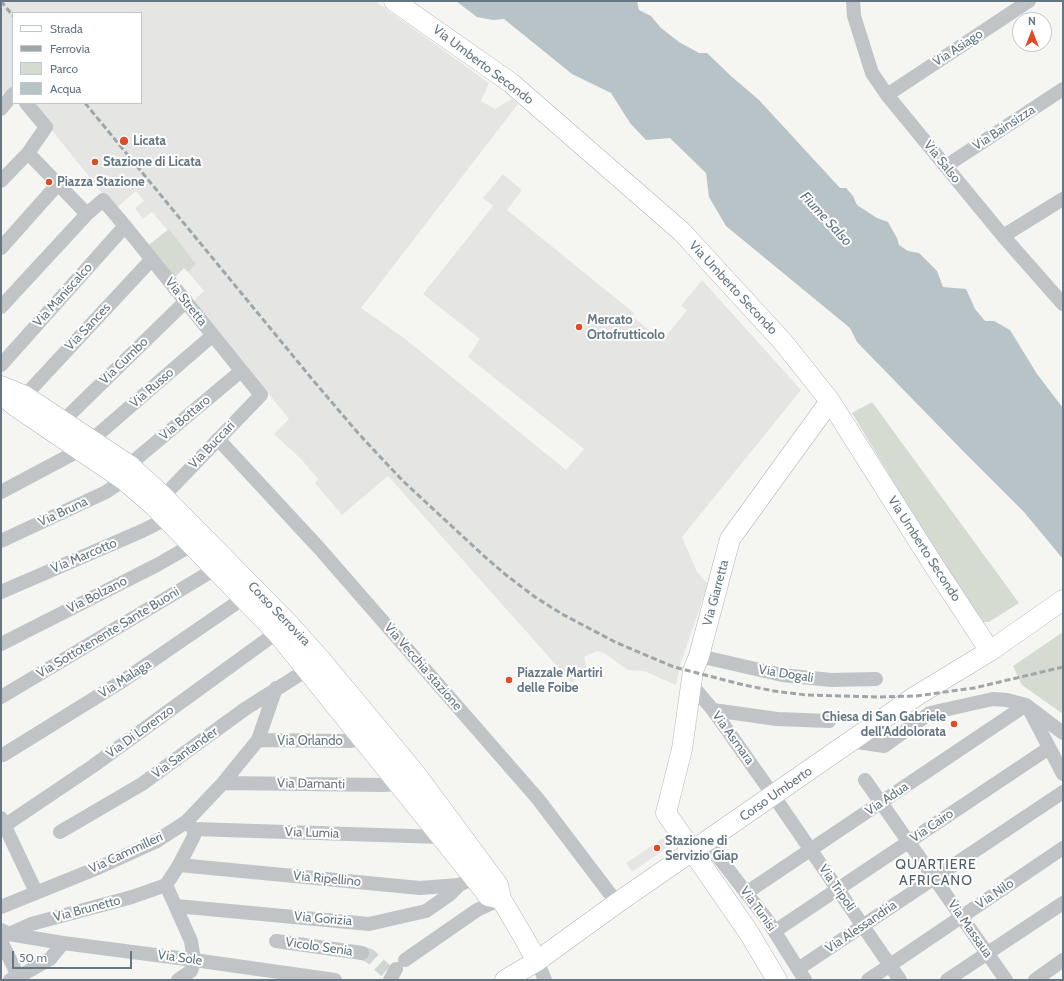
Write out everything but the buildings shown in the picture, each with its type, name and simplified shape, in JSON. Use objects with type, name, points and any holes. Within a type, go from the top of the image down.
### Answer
[{"type":"main road","name":"Via Umberto Secondo","points":[[394,1],[511,83],[682,232],[783,342],[830,401],[938,572],[990,651]]},
{"type":"main road","name":"Corso Serrovira","points":[[1,386],[13,399],[127,473],[166,508],[283,628],[370,734],[398,784],[448,832]]},
{"type":"main road","name":"Corso Serrovira","points":[[13,399],[63,421],[86,445]]},
{"type":"main road","name":"Via Giarretta","points":[[699,847],[666,813],[682,749],[690,683],[699,656],[730,539],[830,401]]},
{"type":"main road","name":"Corso Umberto","points":[[505,980],[537,961],[617,903],[916,696],[990,651],[1063,600]]},
{"type":"main road","name":"Corso Serrovira","points":[[370,734],[415,773],[475,880],[498,885],[501,898],[537,961]]},
{"type":"main road","points":[[699,847],[777,980]]},
{"type":"street","name":"Via Salso","points":[[854,1],[854,16],[872,73],[887,95],[1002,236],[1063,304]]},
{"type":"street","name":"Via Asiago","points":[[887,95],[1029,1]]},
{"type":"street","name":"Via Bainsizza","points":[[946,166],[1063,89]]},
{"type":"street","points":[[1,109],[12,95]]},
{"type":"street","points":[[2,180],[28,153],[46,127],[27,104]]},
{"type":"street","points":[[1,307],[86,214],[28,153]]},
{"type":"street","points":[[1,248],[58,184]]},
{"type":"street","points":[[1002,236],[1063,198]]},
{"type":"street","name":"Via Stretta","points":[[86,214],[103,200],[261,395]]},
{"type":"street","name":"Via Maniscalco","points":[[1,365],[125,226]]},
{"type":"street","name":"Via Sances","points":[[13,399],[152,259]]},
{"type":"street","name":"Via Cumbo","points":[[63,421],[186,302]]},
{"type":"street","name":"Via Russo","points":[[1,492],[86,445],[213,335]]},
{"type":"street","name":"Via Bottaro","points":[[127,473],[241,371]]},
{"type":"street","name":"Via Buccari","points":[[166,508],[218,439],[261,395]]},
{"type":"street","name":"Via Vecchia stazione","points":[[218,439],[319,548],[538,799],[617,903]]},
{"type":"street","name":"Via Bruna","points":[[1,541],[106,492],[127,473]]},
{"type":"street","name":"Via Marcotto","points":[[1,592],[142,531],[166,508]]},
{"type":"street","name":"Via Bolzano","points":[[1,644],[157,565],[199,542]]},
{"type":"street","name":"Via Sottotenente Sante Buoni","points":[[1,697],[222,565]]},
{"type":"street","name":"Via Malaga","points":[[3,755],[124,680],[250,594]]},
{"type":"street","name":"Via Di Lorenzo","points":[[2,823],[93,766],[283,628]]},
{"type":"street","name":"Via Dogali","points":[[699,656],[782,675],[831,680],[876,679]]},
{"type":"street","name":"Via Santander","points":[[60,832],[142,784],[245,709],[314,665]]},
{"type":"street","name":"Via Asmara","points":[[690,683],[713,710],[773,795]]},
{"type":"street","name":"Via Cammilleri","points":[[1,907],[100,866],[190,825],[258,740],[276,688]]},
{"type":"street","points":[[851,741],[884,746],[930,714],[993,699],[1007,700],[1026,705],[1063,732]]},
{"type":"street","points":[[1026,705],[1063,774]]},
{"type":"street","name":"Via Adua","points":[[746,893],[1026,705]]},
{"type":"street","points":[[713,710],[777,719],[829,721]]},
{"type":"street","name":"Via Orlando","points":[[258,740],[349,741],[370,734]]},
{"type":"street","name":"Via Cairo","points":[[775,931],[1049,748]]},
{"type":"street","points":[[398,784],[415,773]]},
{"type":"street","name":"Via Massaua","points":[[865,780],[1006,980]]},
{"type":"street","name":"Via Damanti","points":[[223,783],[383,786],[398,784]]},
{"type":"street","name":"Via Alessandria","points":[[801,974],[863,926],[1063,792]]},
{"type":"street","name":"Via Tripoli","points":[[773,795],[900,980]]},
{"type":"street","points":[[2,823],[36,892]]},
{"type":"street","points":[[178,980],[191,971],[194,960],[191,941],[166,885],[179,865],[194,836],[190,825]]},
{"type":"street","name":"Via Lumia","points":[[190,825],[448,832]]},
{"type":"street","name":"Via Tunisi","points":[[699,847],[746,893],[775,931],[801,974]]},
{"type":"street","name":"Via Nilo","points":[[868,980],[1063,848]]},
{"type":"street","name":"Via Ripellino","points":[[179,865],[420,888],[475,880]]},
{"type":"street","name":"Via Gorizia","points":[[176,906],[369,924],[426,911],[449,895],[475,880]]},
{"type":"street","name":"Via Brunetto","points":[[4,935],[31,924],[132,897],[166,885]]},
{"type":"street","points":[[394,971],[476,910],[501,898]]},
{"type":"street","points":[[947,980],[1063,903]]},
{"type":"street","points":[[4,935],[17,979],[50,958],[63,943]]},
{"type":"street","name":"Via Sole","points":[[4,935],[194,960],[326,980]]},
{"type":"street","name":"Vicolo Senia","points":[[276,941],[362,953]]},
{"type":"street","points":[[1035,980],[1063,960]]},
{"type":"street","points":[[537,961],[546,980]]},
{"type":"shaded area","points":[[1,1],[375,1],[489,83],[481,101],[495,109],[512,99],[518,104],[361,308],[404,338],[566,470],[584,449],[468,357],[480,339],[423,294],[493,206],[483,198],[503,174],[522,190],[507,210],[634,313],[632,316],[662,341],[687,310],[681,306],[702,280],[801,390],[682,537],[697,572],[708,584],[681,662],[676,685],[644,671],[628,670],[604,653],[597,651],[584,657],[587,669],[572,683],[388,476],[342,515],[315,483],[318,479],[301,459],[274,434],[289,419],[193,301],[204,291],[188,272],[196,264],[152,212],[143,219],[135,208],[144,201],[136,191],[115,209],[31,104],[142,104],[142,12],[12,12],[12,88],[1,96]]},
{"type":"shaded area","points":[[663,838],[669,846],[632,872],[626,863]]},
{"type":"green space","points":[[169,229],[196,264],[188,272],[184,268],[175,277],[146,247]]},
{"type":"green space","points":[[872,402],[1019,603],[989,622],[981,622],[976,619],[852,413]]},
{"type":"green space","points":[[1063,632],[1063,714],[1022,685],[1013,666]]},
{"type":"water","name":"Fiume Salso","points":[[456,1],[637,1],[639,10],[651,16],[661,28],[679,42],[699,53],[707,53],[759,100],[840,188],[846,188],[853,196],[857,205],[877,218],[888,222],[897,238],[899,245],[908,251],[919,253],[937,271],[943,287],[966,289],[975,309],[985,321],[994,321],[1010,330],[1037,374],[1063,408],[1063,559],[1024,512],[857,342],[850,328],[726,226],[709,197],[706,173],[670,138],[646,140],[630,123],[611,93],[572,74],[504,19],[493,20],[477,17]]},
{"type":"tunnel","points":[[362,953],[370,956],[386,971]]},
{"type":"railway","points":[[1,1],[12,15]]},
{"type":"railway","points":[[86,104],[312,379],[385,462],[404,482],[506,575],[535,597],[562,614],[615,642],[674,667],[744,685],[806,695],[880,697],[916,696],[974,688],[1063,667]]},
{"type":"place","name":"Licata","points":[[124,141]]},
{"type":"place","name":"Stazione di Licata","points":[[95,162]]},
{"type":"place","name":"Piazza Stazione","points":[[49,182]]},
{"type":"place","name":"Mercato Ortofrutticolo","points":[[579,327]]},
{"type":"place","name":"Piazzale Martiri delle Foibe","points":[[509,680]]},
{"type":"place","name":"Chiesa di San Gabriele dell'Addolorata","points":[[954,724]]},
{"type":"place","name":"Stazione di Servizio Giap","points":[[657,848]]},
{"type":"district","name":"QUARTIERE AFRICANO","points":[[936,874]]}]
